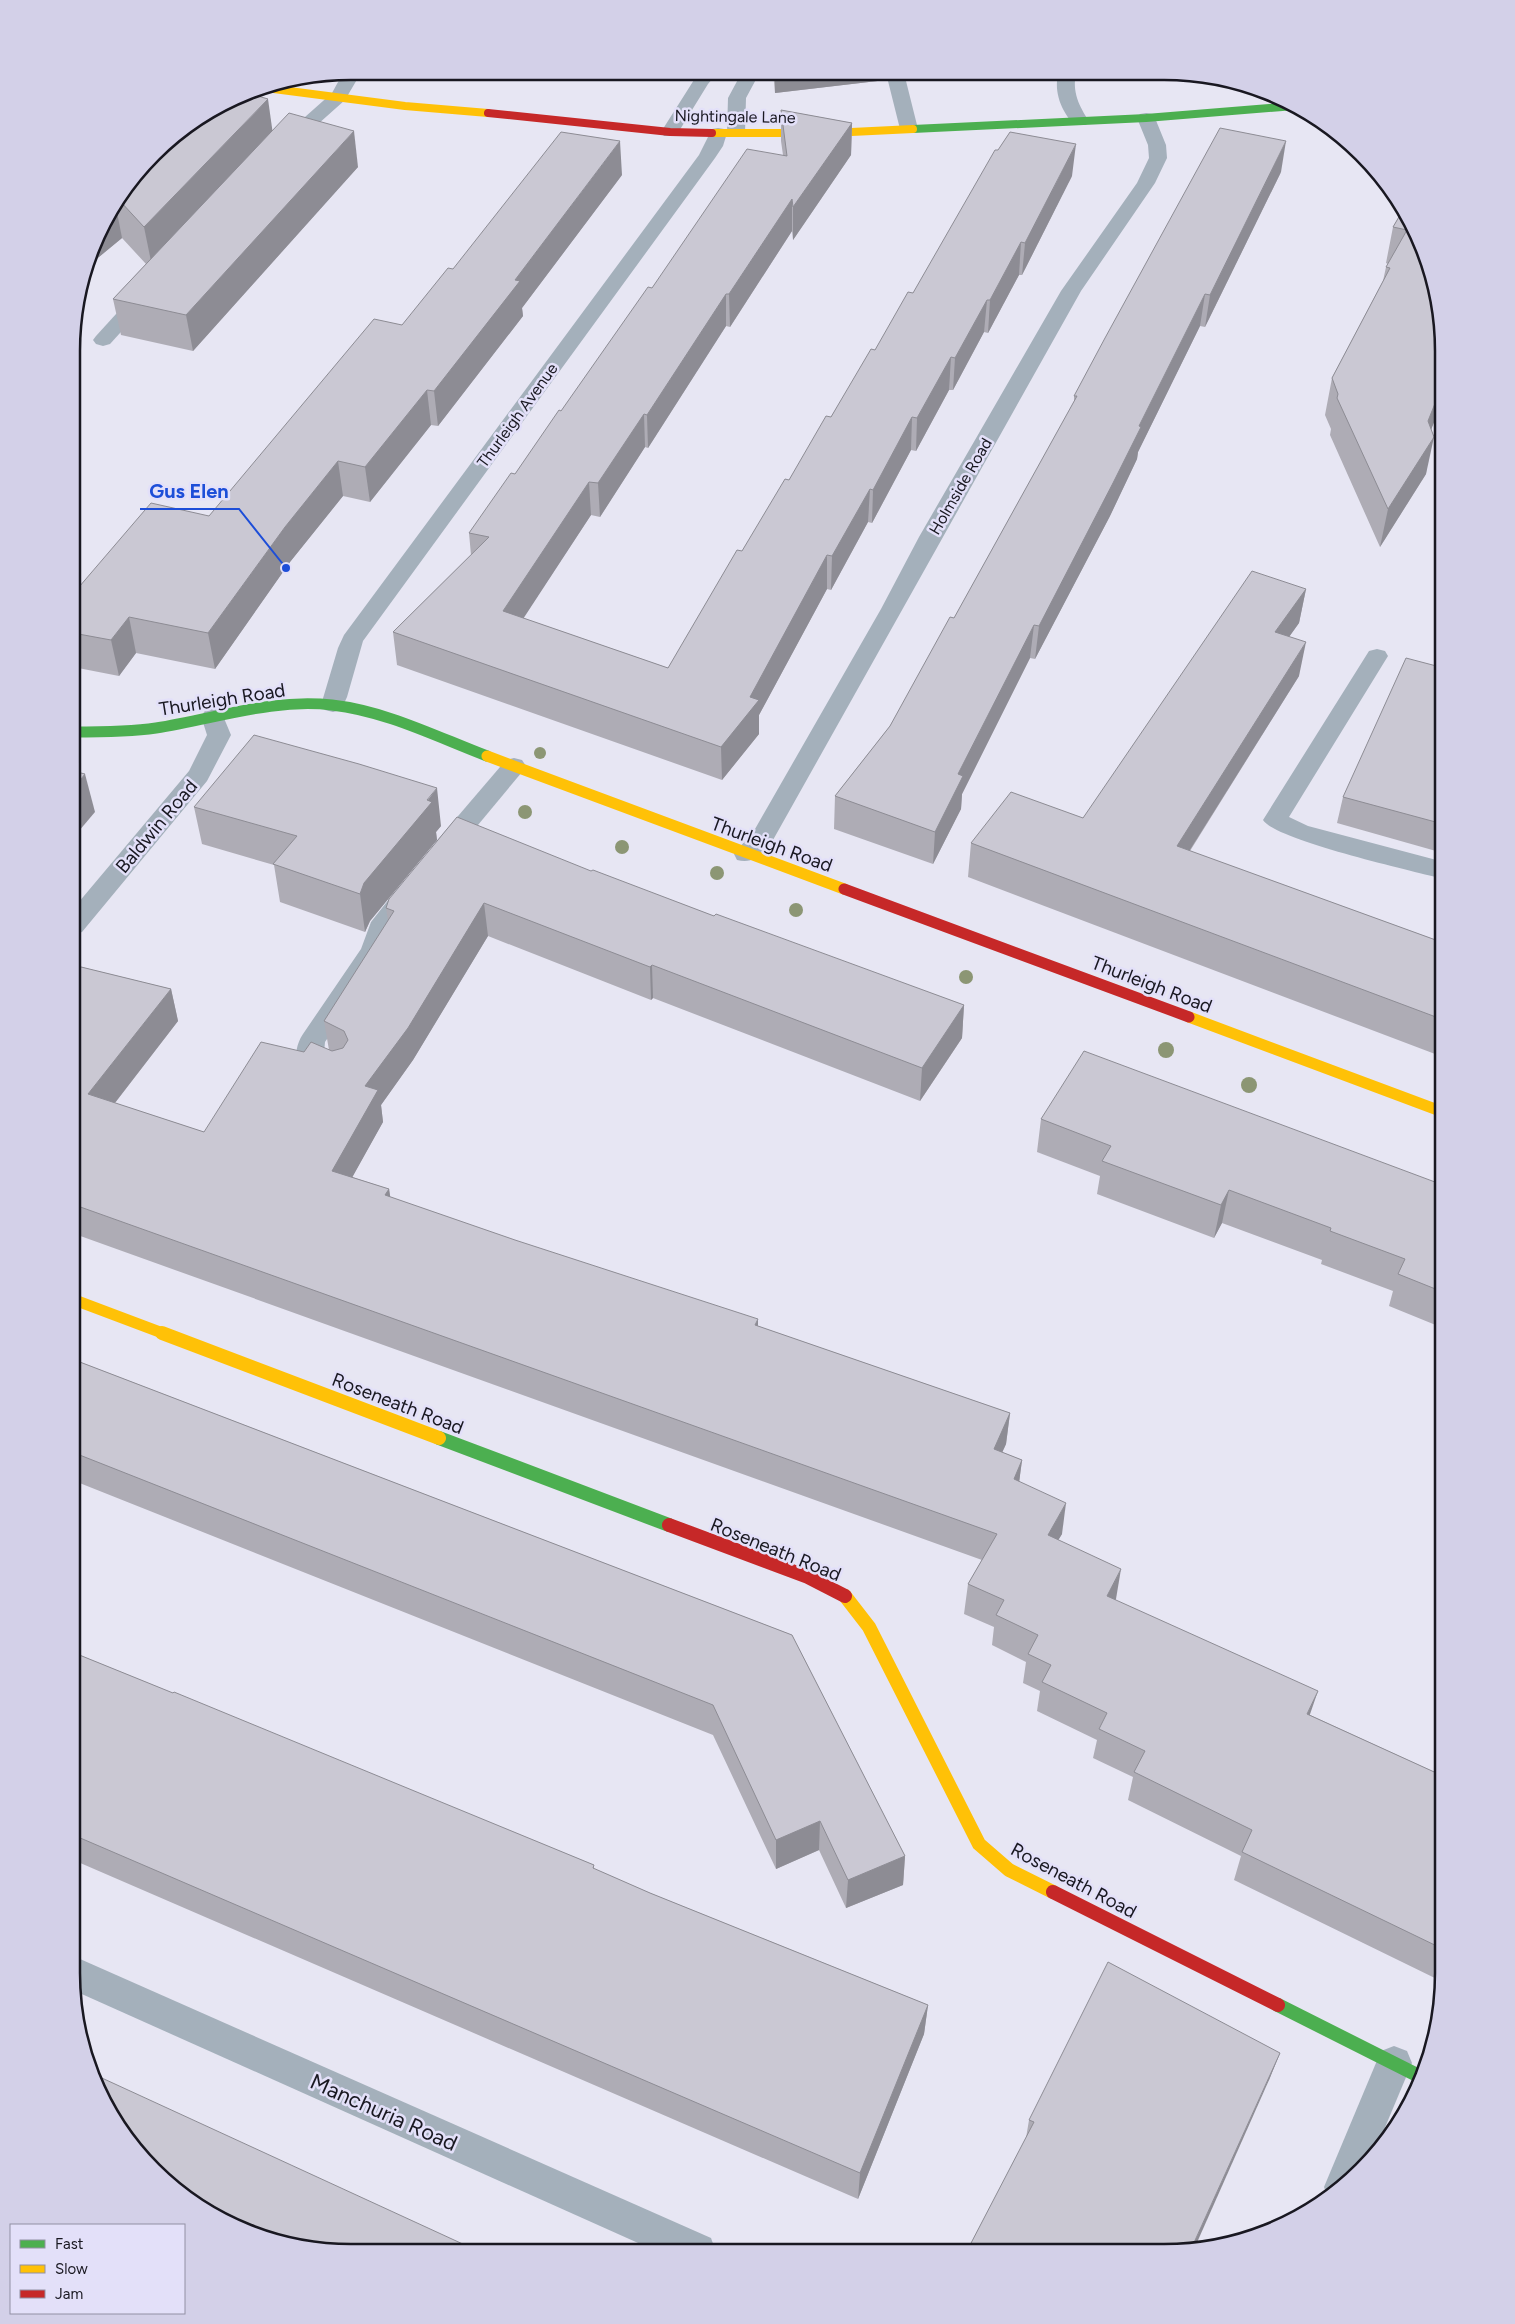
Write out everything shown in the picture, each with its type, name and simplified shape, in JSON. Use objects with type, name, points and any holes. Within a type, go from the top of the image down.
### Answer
[{"type":"street","points":[[273,157],[300,128],[340,96],[348,80]]},
{"type":"street","points":[[670,132],[702,80]]},
{"type":"street","points":[[727,133],[737,98],[747,80]]},
{"type":"street","points":[[897,80],[909,129]]},
{"type":"street","points":[[1065,80],[1064,87],[1073,113],[1080,120]]},
{"type":"street","name":"Nightingale Lane","points":[[279,89],[405,106],[565,120],[670,132],[727,133],[909,129],[1146,118],[1282,107]]},
{"type":"street","name":"Holmside Road","points":[[746,854],[764,834],[1071,291],[1146,183],[1158,158],[1157,145],[1146,118]]},
{"type":"street","name":"Thurleigh Avenue","points":[[333,705],[341,684],[344,660],[352,640],[714,146],[727,133]]},
{"type":"street","points":[[103,340],[157,281]]},
{"type":"street","points":[[1377,656],[1280,808],[1275,820],[1300,832],[1435,869]]},
{"type":"street","name":"Thurleigh Road","points":[[80,732],[128,732],[168,726],[256,707],[301,704],[333,705],[371,713],[1435,1109]]},
{"type":"street","name":"Baldwin Road","points":[[80,918],[199,775],[219,735],[213,716]]},
{"type":"street","points":[[339,1072],[310,1058],[312,1042],[373,951],[380,928],[514,766]]},
{"type":"street","name":"Roseneath Road","points":[[80,1302],[808,1577],[844,1596],[870,1627],[979,1844],[1009,1870],[1408,2071]]},
{"type":"street","name":"Manchuria Road","points":[[80,1976],[680,2244]]},
{"type":"street","points":[[1353,2168],[1408,2071]]},
{"type":"building","points":[[259,96],[268,99],[144,227],[123,204],[159,159],[186,136],[215,116]]},
{"type":"building","points":[[781,110],[852,123],[793,207],[792,199],[729,294],[726,294],[647,415],[644,414],[598,483],[589,482],[503,611],[668,668],[737,550],[742,551],[785,479],[789,480],[826,416],[831,417],[871,349],[875,350],[908,292],[913,293],[995,150],[998,150],[1010,132],[1076,144],[1025,243],[1021,242],[990,300],[987,300],[955,358],[951,357],[917,418],[912,417],[873,490],[870,489],[832,556],[827,555],[750,697],[759,700],[721,747],[393,632],[489,537],[469,533],[511,473],[515,474],[559,410],[561,411],[648,287],[652,288],[747,149],[787,156]]},
{"type":"building","points":[[289,113],[354,131],[186,315],[113,299]]},
{"type":"building","points":[[1220,128],[1286,141],[1210,295],[1205,294],[1139,426],[1141,427],[1113,483],[1039,626],[1034,625],[958,774],[963,776],[935,832],[835,796],[890,726],[950,617],[954,618],[1077,396],[1074,396]]},
{"type":"building","points":[[561,132],[620,141],[515,280],[520,281],[434,391],[427,390],[365,467],[338,461],[285,527],[208,633],[129,617],[111,640],[80,634],[80,586],[151,503],[209,516],[374,319],[402,325],[448,268],[453,269]]},
{"type":"building","points":[[1399,216],[1406,230],[1393,227]]},
{"type":"building","points":[[1407,230],[1421,264],[1430,298],[1435,351],[1435,404],[1428,421],[1434,437],[1388,509],[1337,398],[1338,394],[1332,378],[1390,268],[1386,267]]},
{"type":"building","points":[[1252,571],[1306,589],[1275,632],[1306,642],[1177,846],[1435,940],[1435,1017],[971,843],[1011,792],[1083,818]]},
{"type":"building","points":[[1406,658],[1435,666],[1435,822],[1343,797]]},
{"type":"building","points":[[254,735],[437,788],[427,800],[432,802],[364,883],[360,894],[273,864],[297,836],[194,807]]},
{"type":"building","points":[[80,773],[85,774],[80,780]]},
{"type":"building","points":[[457,817],[591,871],[593,870],[714,916],[716,914],[964,1005],[922,1068],[484,903],[408,1028],[365,1086],[378,1090],[332,1171],[389,1189],[385,1195],[515,1240],[758,1319],[755,1325],[1010,1413],[994,1449],[1022,1460],[1014,1479],[1066,1503],[1048,1535],[1121,1569],[1107,1596],[1318,1691],[1307,1714],[1435,1772],[1435,1945],[1242,1852],[1252,1830],[1134,1772],[1145,1751],[1099,1729],[1107,1713],[1042,1682],[1051,1665],[1028,1654],[1038,1635],[996,1615],[1004,1600],[968,1584],[997,1534],[80,1207],[80,967],[171,989],[88,1094],[204,1132],[261,1042],[304,1052],[311,1042],[332,1051],[343,1048],[348,1040],[344,1031],[324,1021],[394,911],[386,908],[389,899]]},
{"type":"building","points":[[1084,1051],[1435,1182],[1435,1289],[1398,1274],[1405,1259],[1330,1231],[1331,1228],[1229,1190],[1221,1205],[1102,1161],[1111,1146],[1041,1119]]},
{"type":"building","points":[[80,1362],[792,1635],[905,1856],[848,1880],[820,1821],[776,1840],[713,1705],[80,1455]]},
{"type":"building","points":[[80,1655],[594,1865],[593,1868],[650,1893],[928,2005],[860,2173],[80,1838]]},
{"type":"building","points":[[1108,1962],[1280,2053],[1194,2242],[971,2244],[1034,2122],[1029,2120]]},
{"type":"building","points":[[101,2078],[463,2244],[351,2244],[316,2242],[264,2230],[231,2216],[200,2198],[159,2165],[126,2124]]},
{"type":"traffic: fast","points":[[913,129],[1146,118],[1282,107]]},
{"type":"traffic: fast","points":[[80,732],[109,732],[167,726],[270,706],[290,704],[332,705],[351,708],[390,719],[487,756]]},
{"type":"traffic: fast","points":[[439,1438],[669,1525]]},
{"type":"traffic: fast","points":[[1278,2005],[1415,2074]]},
{"type":"traffic: slow","points":[[279,90],[405,106],[488,113]]},
{"type":"traffic: slow","points":[[712,133],[831,133],[913,129]]},
{"type":"traffic: slow","points":[[487,756],[844,889]]},
{"type":"traffic: slow","points":[[1189,1017],[1435,1109]]},
{"type":"traffic: slow","points":[[80,1302],[439,1438]]},
{"type":"traffic: slow","points":[[845,1596],[869,1627],[979,1844],[1009,1870],[1053,1892]]},
{"type":"traffic: jam","points":[[488,113],[670,132],[712,133]]},
{"type":"traffic: jam","points":[[844,889],[1189,1017]]},
{"type":"traffic: jam","points":[[669,1525],[808,1577],[845,1596]]},
{"type":"traffic: jam","points":[[1053,1892],[1278,2005]]},
{"type":"place","name":"Gus Elen","points":[[286,568]]}]
